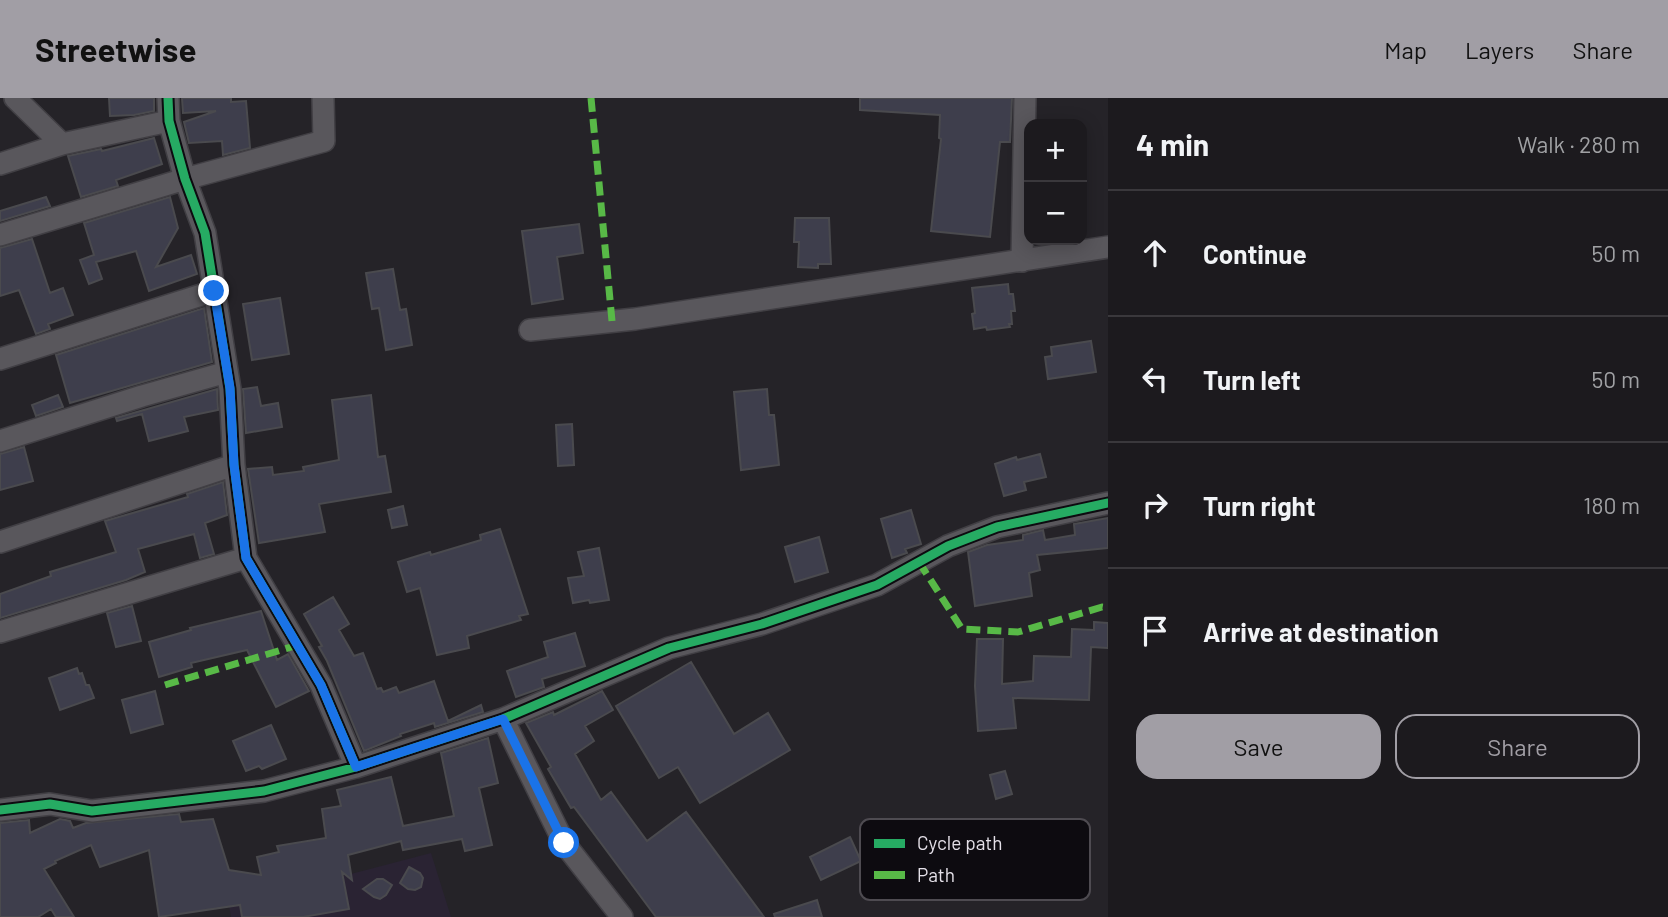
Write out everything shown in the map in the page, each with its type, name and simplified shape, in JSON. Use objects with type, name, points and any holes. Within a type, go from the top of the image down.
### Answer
[{"type":"street","points":[[15,98],[62,144]]},
{"type":"street","points":[[168,98],[169,121],[185,179],[205,233],[227,372],[234,465],[246,558],[321,685],[356,767]]},
{"type":"street","points":[[0,235],[185,179],[324,141],[323,98]]},
{"type":"street","points":[[1022,261],[1025,98]]},
{"type":"street","points":[[0,164],[62,144],[169,121]]},
{"type":"street","points":[[530,330],[662,315],[1108,247]]},
{"type":"street","points":[[0,359],[214,291]]},
{"type":"street","points":[[0,440],[227,372]]},
{"type":"street","points":[[0,542],[234,465]]},
{"type":"street","points":[[0,810],[50,804],[92,811],[264,791],[356,767],[503,719],[669,648],[762,624],[877,585],[948,546],[997,527],[1108,503]]},
{"type":"street","points":[[0,632],[246,558]]},
{"type":"street","points":[[503,719],[564,843],[622,917]]},
{"type":"shaded area","points":[[431,853],[451,917],[231,917],[228,900],[347,875]]},
{"type":"building","points":[[109,98],[154,98],[154,111],[110,116]]},
{"type":"building","points":[[182,98],[231,98],[231,102],[246,101],[250,148],[223,155],[222,141],[189,143],[184,122],[216,111],[183,113]]},
{"type":"building","points":[[860,98],[1012,98],[1010,142],[1000,142],[990,237],[931,231],[941,139],[940,115],[860,110]]},
{"type":"building","points":[[154,138],[162,164],[116,180],[118,186],[81,197],[68,156]]},
{"type":"building","points":[[46,197],[50,206],[0,221],[0,211]]},
{"type":"building","points":[[170,197],[178,228],[156,267],[191,255],[197,274],[149,291],[136,251],[96,262],[102,279],[89,284],[80,260],[94,255],[84,223]]},
{"type":"building","points":[[795,218],[829,218],[831,264],[818,264],[818,268],[798,267],[799,242],[794,242]]},
{"type":"building","points":[[579,224],[583,253],[557,257],[563,299],[532,304],[522,231]]},
{"type":"building","points":[[32,239],[50,293],[63,288],[73,315],[48,324],[50,329],[36,334],[19,290],[0,296],[0,248]]},
{"type":"building","points":[[393,269],[400,310],[406,309],[412,345],[386,350],[379,308],[372,309],[366,273]]},
{"type":"building","points":[[1008,284],[1009,294],[1013,294],[1015,311],[1011,311],[1010,327],[974,329],[972,288]]},
{"type":"building","points":[[280,298],[289,354],[252,360],[243,304]]},
{"type":"building","points":[[204,308],[212,362],[70,403],[56,355]]},
{"type":"building","points":[[1091,341],[1096,372],[1048,379],[1045,357],[1052,356],[1051,347]]},
{"type":"building","points":[[257,387],[261,406],[278,403],[282,427],[246,433],[243,389]]},
{"type":"building","points":[[217,389],[218,410],[184,417],[188,431],[149,441],[142,414],[117,421],[116,418]]},
{"type":"building","points":[[767,389],[769,415],[774,415],[779,465],[741,470],[734,392]]},
{"type":"building","points":[[58,395],[63,407],[36,416],[32,405]]},
{"type":"building","points":[[371,395],[378,457],[385,456],[391,492],[319,504],[325,532],[259,543],[248,469],[272,467],[273,475],[304,471],[303,467],[339,460],[332,400]]},
{"type":"building","points":[[572,424],[574,465],[558,466],[556,425]]},
{"type":"building","points":[[24,447],[33,481],[0,490],[0,454]]},
{"type":"building","points":[[1040,454],[1046,477],[1024,482],[1026,490],[1004,496],[995,464],[1016,457],[1017,460]]},
{"type":"building","points":[[223,482],[227,515],[205,523],[214,554],[200,558],[194,534],[138,549],[145,572],[0,618],[0,594],[51,576],[50,572],[116,552],[105,521],[188,497],[187,494]]},
{"type":"building","points":[[403,506],[407,525],[392,528],[388,510]]},
{"type":"building","points":[[911,510],[921,544],[905,549],[907,553],[892,558],[881,519]]},
{"type":"building","points":[[1108,518],[1108,548],[1037,555],[1040,570],[1029,573],[1032,596],[975,606],[968,552],[987,545],[1023,540],[1023,535],[1043,530],[1045,540],[1075,535],[1074,524]]},
{"type":"building","points":[[500,529],[528,614],[519,616],[521,620],[467,636],[469,648],[437,655],[420,588],[407,592],[398,562],[481,540],[480,535]]},
{"type":"building","points":[[819,537],[828,572],[795,582],[785,547]]},
{"type":"building","points":[[599,548],[609,600],[573,603],[568,578],[584,576],[578,552]]},
{"type":"building","points":[[333,597],[349,624],[339,630],[354,656],[363,653],[377,689],[381,688],[383,692],[396,687],[399,693],[434,681],[448,721],[481,705],[483,712],[435,727],[434,723],[400,734],[401,736],[364,751],[319,647],[322,646],[304,614]]},
{"type":"building","points":[[132,606],[141,641],[116,647],[107,613]]},
{"type":"building","points":[[261,611],[277,660],[288,654],[309,691],[276,707],[247,650],[191,663],[192,667],[159,677],[149,642],[191,630],[190,628]]},
{"type":"building","points":[[1094,622],[1108,623],[1108,648],[1091,647],[1089,700],[1013,698],[1016,728],[978,731],[975,686],[977,639],[1003,639],[1002,684],[1033,681],[1034,656],[1071,657],[1072,629],[1094,630]]},
{"type":"building","points":[[575,633],[585,666],[542,679],[544,687],[516,697],[507,671],[548,657],[544,642]]},
{"type":"building","points":[[691,662],[734,734],[768,713],[790,750],[700,803],[678,767],[659,778],[616,706]]},
{"type":"building","points":[[77,668],[94,698],[60,710],[49,678]]},
{"type":"building","points":[[155,691],[163,724],[131,733],[122,700]]},
{"type":"building","points":[[602,691],[613,710],[585,726],[594,741],[575,754],[601,800],[611,792],[647,841],[686,812],[764,917],[656,917],[574,807],[571,808],[526,723],[553,712],[554,715]]},
{"type":"building","points":[[271,725],[286,759],[262,769],[259,766],[246,771],[233,741]]},
{"type":"building","points":[[488,738],[498,783],[479,788],[492,845],[465,851],[462,839],[403,850],[401,841],[348,855],[352,880],[342,872],[349,909],[303,917],[242,917],[240,905],[159,917],[149,850],[100,867],[91,845],[55,861],[56,863],[44,869],[74,917],[56,917],[51,909],[38,917],[0,917],[0,823],[29,820],[30,833],[60,819],[70,821],[73,828],[86,823],[179,814],[181,822],[213,819],[229,870],[261,875],[257,857],[279,852],[277,846],[326,838],[322,809],[341,806],[337,790],[391,777],[403,826],[454,816],[441,753]]},
{"type":"building","points":[[1005,771],[1012,794],[996,799],[990,775]]},
{"type":"building","points":[[850,837],[860,861],[821,880],[810,857]]},
{"type":"building","points":[[409,867],[423,878],[421,887],[415,890],[400,883]]},
{"type":"building","points":[[377,879],[383,879],[392,885],[380,899],[363,889]]},
{"type":"building","points":[[817,900],[822,917],[775,917],[774,914]]},
{"type":"marked path","points":[[591,98],[612,321]]},
{"type":"marked path","points":[[919,562],[962,629],[1018,632],[1102,607],[1108,608]]},
{"type":"marked path","points":[[165,685],[298,645]]},
{"type":"cycle path","points":[[168,98],[169,121],[185,179],[205,233],[230,389],[234,465],[246,558],[321,685],[356,767]]},
{"type":"cycle path","points":[[0,810],[50,804],[92,811],[264,791],[356,767],[503,719],[669,648],[762,624],[877,585],[948,546],[997,527],[1108,503]]},
{"type":"route","points":[[214,291],[230,388],[234,465],[246,558],[321,685],[356,767],[503,719],[564,843]]}]
